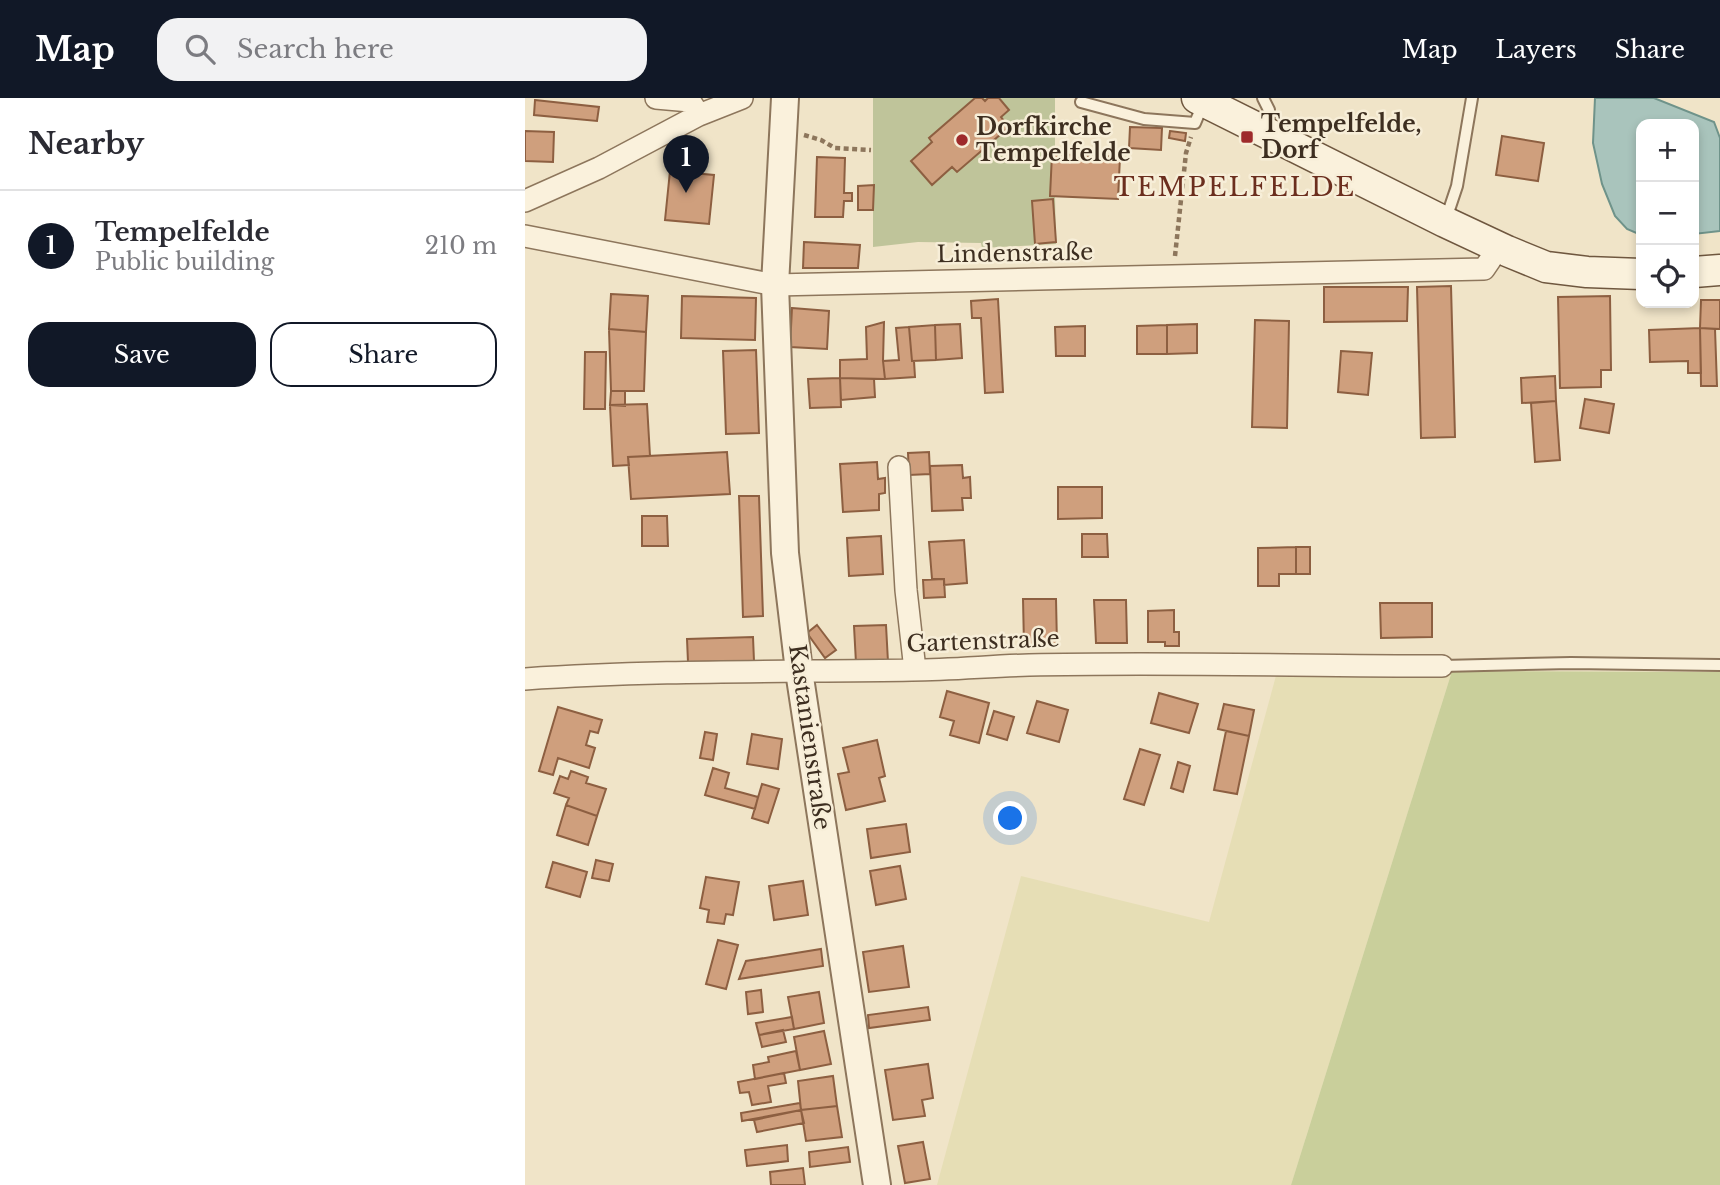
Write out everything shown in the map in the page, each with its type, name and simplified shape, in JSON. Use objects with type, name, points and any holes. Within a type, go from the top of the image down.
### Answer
[{"type":"main road","points":[[1199,108],[1268,133],[1445,222],[1546,267],[1636,274]]},
{"type":"main road","points":[[1699,272],[1720,270]]},
{"type":"street","points":[[656,98],[690,101],[699,115]]},
{"type":"street","points":[[525,201],[599,168],[699,115],[742,98]]},
{"type":"street","name":"Kastanienstraße","points":[[785,98],[775,285],[785,553],[799,671],[877,1185]]},
{"type":"street","name":"Lindenstraße","points":[[525,236],[775,285],[1484,269],[1499,247]]},
{"type":"street","points":[[899,467],[906,590],[915,670]]},
{"type":"street","name":"Gartenstraße","points":[[525,679],[660,673],[915,670],[1027,665],[1442,666]]},
{"type":"lane","points":[[1263,98],[1269,110],[1268,133]]},
{"type":"lane","points":[[1445,222],[1457,186],[1472,98]]},
{"type":"lane","points":[[1081,102],[1144,119],[1199,108]]},
{"type":"lane","points":[[1442,666],[1571,663],[1720,665]]},
{"type":"path","points":[[1172,276],[1186,153],[1199,108]]},
{"type":"path","points":[[783,134],[811,136],[835,148],[871,150]]},
{"type":"shaded area","points":[[1452,671],[1291,1185],[937,1185],[1021,876],[1209,922],[1277,672]]},
{"type":"green space","points":[[873,98],[1055,98],[1055,154],[1052,154],[1050,196],[1055,196],[1056,244],[982,248],[981,243],[918,242],[873,247]]},
{"type":"green space","points":[[1452,671],[1720,672],[1720,1185],[1291,1185]]},
{"type":"water","points":[[1595,98],[1654,98],[1714,122],[1720,138],[1720,231],[1699,233],[1699,119],[1636,119],[1636,233],[1627,229],[1615,216],[1602,184],[1593,143]]},
{"type":"building","name":"Dorfkirche Tempelfelde","points":[[975,98],[985,101],[988,98],[999,98],[1009,110],[1001,117],[1009,127],[957,172],[952,167],[932,185],[911,161],[932,142],[929,138]]},
{"type":"building","points":[[535,100],[599,107],[597,121],[534,115]]},
{"type":"building","points":[[1130,127],[1162,128],[1161,150],[1129,148]]},
{"type":"building","points":[[525,131],[554,132],[553,162],[525,161]]},
{"type":"building","points":[[1170,131],[1186,133],[1185,141],[1169,138]]},
{"type":"building","points":[[1502,136],[1544,143],[1538,181],[1496,175]]},
{"type":"building","points":[[1052,154],[1120,157],[1118,199],[1050,196]]},
{"type":"building","points":[[817,157],[845,158],[844,193],[852,193],[852,201],[844,201],[843,217],[815,217]]},
{"type":"building","points":[[670,171],[714,175],[709,224],[665,220]]},
{"type":"building","points":[[874,185],[873,210],[858,210],[858,186]]},
{"type":"building","points":[[1053,199],[1056,242],[1035,244],[1032,201]]},
{"type":"building","points":[[804,242],[860,245],[858,268],[803,268]]},
{"type":"building","points":[[1451,286],[1455,437],[1421,438],[1417,287]]},
{"type":"building","points":[[1324,287],[1408,287],[1407,321],[1324,322]]},
{"type":"building","points":[[611,294],[648,296],[646,332],[609,329]]},
{"type":"building","points":[[682,296],[756,298],[755,340],[681,338]]},
{"type":"building","points":[[1610,296],[1611,370],[1601,370],[1601,387],[1560,388],[1558,297]]},
{"type":"building","points":[[998,299],[1003,392],[985,393],[981,318],[972,318],[971,301]]},
{"type":"building","points":[[1701,300],[1720,300],[1720,329],[1700,328]]},
{"type":"building","points":[[792,308],[829,311],[827,349],[790,347]]},
{"type":"building","points":[[1255,320],[1289,321],[1287,428],[1252,427]]},
{"type":"building","points":[[884,322],[885,379],[840,378],[840,360],[867,359],[866,327]]},
{"type":"building","points":[[960,324],[962,358],[936,360],[935,325]]},
{"type":"building","points":[[1197,324],[1197,353],[1167,354],[1167,325]]},
{"type":"building","points":[[935,325],[936,360],[912,361],[909,327]]},
{"type":"building","points":[[1167,325],[1167,354],[1137,354],[1137,326]]},
{"type":"building","points":[[1085,326],[1085,356],[1056,356],[1055,327]]},
{"type":"building","points":[[909,327],[915,377],[885,379],[883,361],[899,360],[896,328]]},
{"type":"building","points":[[1700,328],[1701,373],[1688,373],[1688,361],[1650,362],[1649,330]]},
{"type":"building","points":[[1700,328],[1715,329],[1717,386],[1701,386]]},
{"type":"building","points":[[609,329],[646,332],[644,391],[611,391]]},
{"type":"building","points":[[756,350],[759,433],[726,434],[723,351]]},
{"type":"building","points":[[1341,351],[1372,353],[1368,395],[1338,392]]},
{"type":"building","points":[[585,352],[606,352],[605,409],[584,409]]},
{"type":"building","points":[[1555,376],[1556,401],[1522,403],[1521,378]]},
{"type":"building","points":[[840,378],[874,379],[875,397],[841,400]]},
{"type":"building","points":[[840,378],[841,407],[810,408],[808,379]]},
{"type":"building","points":[[611,391],[625,391],[625,406],[610,405]]},
{"type":"building","points":[[1585,399],[1614,404],[1609,433],[1580,428]]},
{"type":"building","points":[[1556,401],[1560,460],[1535,462],[1531,403]]},
{"type":"building","points":[[647,404],[650,456],[628,457],[629,465],[613,466],[610,405]]},
{"type":"building","points":[[727,452],[730,494],[631,499],[628,457]]},
{"type":"building","points":[[929,452],[930,474],[909,475],[908,453]]},
{"type":"building","points":[[877,462],[878,479],[885,478],[885,493],[879,494],[879,510],[843,512],[840,464]]},
{"type":"building","points":[[962,465],[963,478],[970,477],[971,498],[962,498],[963,510],[932,511],[930,466]]},
{"type":"building","points":[[1058,487],[1102,487],[1102,518],[1058,519]]},
{"type":"building","points":[[739,496],[759,496],[763,616],[743,617]]},
{"type":"building","points":[[642,516],[667,516],[668,546],[642,546]]},
{"type":"building","points":[[1082,534],[1107,534],[1108,557],[1082,557]]},
{"type":"building","points":[[881,536],[883,574],[849,576],[847,538]]},
{"type":"building","points":[[964,540],[967,583],[944,585],[944,579],[932,579],[929,542]]},
{"type":"building","points":[[1296,547],[1296,574],[1279,574],[1279,586],[1258,586],[1258,548]]},
{"type":"building","points":[[1296,547],[1310,547],[1310,574],[1296,574]]},
{"type":"building","points":[[944,579],[945,597],[924,598],[923,580]]},
{"type":"building","points":[[1023,599],[1056,599],[1057,645],[1024,645]]},
{"type":"building","points":[[1094,600],[1126,600],[1127,643],[1096,643]]},
{"type":"building","points":[[1380,603],[1432,603],[1432,637],[1381,638]]},
{"type":"building","points":[[1174,610],[1174,632],[1179,632],[1179,646],[1165,646],[1165,642],[1148,642],[1148,611]]},
{"type":"building","points":[[817,625],[836,650],[825,658],[807,633]]},
{"type":"building","points":[[886,625],[888,662],[856,663],[854,626]]},
{"type":"building","points":[[753,637],[754,661],[688,662],[687,639]]},
{"type":"building","points":[[947,691],[989,703],[979,743],[950,735],[954,721],[940,717]]},
{"type":"building","points":[[1159,693],[1198,704],[1189,733],[1151,723]]},
{"type":"building","points":[[1037,701],[1068,710],[1059,742],[1027,733]]},
{"type":"building","points":[[1224,704],[1254,710],[1249,736],[1218,729]]},
{"type":"building","points":[[558,707],[602,720],[598,733],[590,731],[586,745],[595,748],[589,768],[558,758],[553,775],[539,771]]},
{"type":"building","points":[[994,711],[1014,717],[1007,740],[987,734]]},
{"type":"building","points":[[1226,731],[1249,736],[1237,794],[1214,790]]},
{"type":"building","points":[[705,732],[717,734],[713,760],[700,758]]},
{"type":"building","points":[[752,734],[782,739],[778,769],[747,764]]},
{"type":"building","points":[[877,740],[885,776],[879,778],[885,801],[846,810],[838,774],[849,772],[843,748]]},
{"type":"building","points":[[1140,749],[1160,755],[1144,805],[1124,799]]},
{"type":"building","points":[[1178,762],[1190,766],[1183,792],[1171,788]]},
{"type":"building","points":[[713,768],[729,773],[725,788],[758,797],[755,809],[705,795]]},
{"type":"building","points":[[571,771],[588,777],[586,783],[606,789],[597,816],[566,805],[569,798],[554,793],[560,776],[568,779]]},
{"type":"building","points":[[762,784],[779,789],[768,823],[752,818]]},
{"type":"building","points":[[566,805],[597,816],[588,845],[557,835]]},
{"type":"building","points":[[906,824],[910,852],[871,858],[867,829]]},
{"type":"building","points":[[596,860],[613,864],[609,881],[592,878]]},
{"type":"building","points":[[553,862],[587,872],[580,897],[546,887]]},
{"type":"building","points":[[900,866],[906,899],[876,905],[870,871]]},
{"type":"building","points":[[706,877],[739,882],[733,915],[726,914],[724,924],[707,922],[709,910],[700,908]]},
{"type":"building","points":[[803,881],[808,915],[774,920],[769,886]]},
{"type":"building","points":[[718,940],[738,945],[726,989],[706,984]]},
{"type":"building","points":[[903,946],[909,987],[869,992],[863,952]]},
{"type":"building","points":[[821,949],[823,966],[739,979],[746,961]]},
{"type":"building","points":[[761,990],[763,1012],[748,1014],[746,992]]},
{"type":"building","points":[[819,992],[824,1023],[794,1029],[788,997]]},
{"type":"building","points":[[928,1007],[930,1020],[869,1028],[868,1015]]},
{"type":"building","points":[[792,1017],[794,1029],[759,1035],[756,1023]]},
{"type":"building","points":[[783,1030],[786,1042],[762,1047],[759,1035]]},
{"type":"building","points":[[824,1031],[831,1064],[800,1070],[794,1037]]},
{"type":"building","points":[[796,1051],[800,1070],[755,1079],[753,1065],[769,1062],[768,1057]]},
{"type":"building","points":[[928,1064],[933,1098],[922,1100],[925,1116],[893,1120],[885,1070]]},
{"type":"building","points":[[784,1073],[786,1083],[768,1086],[771,1102],[752,1105],[749,1092],[740,1093],[738,1082]]},
{"type":"building","points":[[833,1076],[837,1106],[801,1110],[798,1081]]},
{"type":"building","points":[[800,1103],[801,1110],[742,1121],[741,1113]]},
{"type":"building","points":[[837,1106],[842,1137],[806,1141],[801,1110]]},
{"type":"building","points":[[801,1110],[804,1123],[757,1132],[754,1120]]},
{"type":"building","points":[[923,1142],[930,1179],[905,1183],[898,1146]]},
{"type":"building","points":[[787,1145],[788,1161],[747,1166],[745,1150]]},
{"type":"building","points":[[848,1147],[850,1162],[810,1167],[809,1152]]},
{"type":"building","points":[[803,1168],[805,1185],[771,1185],[770,1172]]},
{"type":"place","name":"Tempelfelde, Dorf","points":[[1247,137]]},
{"type":"place","name":"Dorfkirche Tempelfelde","points":[[962,140]]},
{"type":"place","name":"Tempelfelde","points":[[686,193]]},
{"type":"district","name":"TEMPELFELDE","points":[[1235,187]]}]
